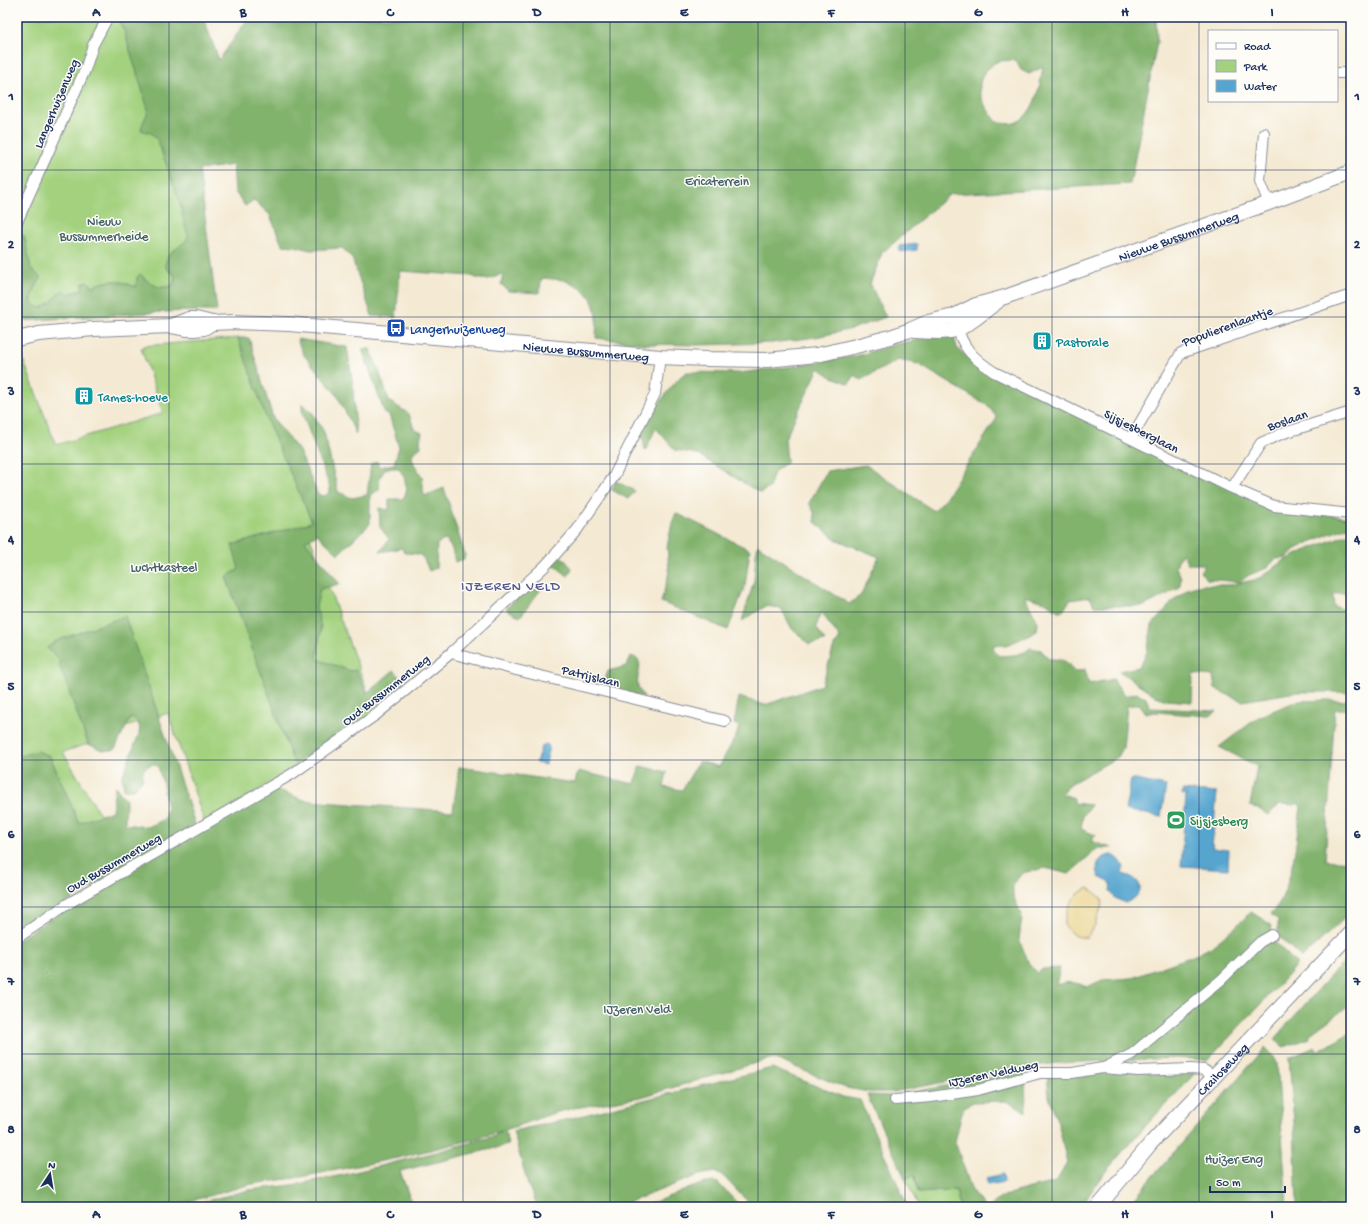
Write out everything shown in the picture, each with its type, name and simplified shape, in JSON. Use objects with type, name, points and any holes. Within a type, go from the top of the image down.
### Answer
[{"type":"main road","name":"Nieuwe Bussummerweg","points":[[17,339],[39,334],[94,328],[170,326],[194,329],[204,328],[212,323],[234,322],[289,324],[660,357],[767,360],[818,355],[856,346],[910,330],[947,331],[956,323],[975,318],[1005,297],[1078,265],[1269,203],[1351,172]]},
{"type":"main road","name":"Crailoseweg","points":[[1098,1207],[1151,1143],[1351,933]]},
{"type":"street","name":"Langerhuizenweg","points":[[17,222],[85,70],[93,45],[108,17]]},
{"type":"street","points":[[1338,73],[1351,73]]},
{"type":"street","points":[[1264,133],[1260,180],[1269,203]]},
{"type":"street","name":"Populierenlaantje","points":[[1131,438],[1181,353],[1351,295]]},
{"type":"street","name":"Sijsjesberglaan","points":[[956,323],[968,351],[984,366],[994,372],[1232,488],[1274,506],[1351,514]]},
{"type":"street","name":"Oud Bussummerweg","points":[[17,938],[69,903],[292,774],[377,714],[451,653],[545,566],[577,530],[614,476],[655,394],[660,357]]},
{"type":"street","name":"Boslaan","points":[[1232,488],[1260,442],[1351,412]]},
{"type":"street","name":"Patrijslaan","points":[[451,653],[725,720]]},
{"type":"street","points":[[1103,1068],[1132,1054],[1221,980],[1260,942],[1272,935]]},
{"type":"street","name":"IJzeren Veldweg","points":[[895,1100],[931,1097],[978,1090],[1040,1073],[1072,1073],[1103,1068],[1138,1071],[1190,1069],[1204,1070],[1214,1077]]},
{"type":"green space","name":"Nieuw Bussummerheide","points":[[17,17],[130,17],[213,310],[116,314],[17,321]]},
{"type":"green space","name":"Ericaterrein","points":[[117,17],[203,17],[219,60],[249,17],[1156,17],[1157,42],[1130,184],[950,194],[882,253],[870,284],[886,317],[852,329],[816,337],[772,343],[697,345],[645,344],[596,338],[597,315],[591,298],[580,288],[564,280],[542,278],[539,293],[508,291],[501,284],[503,273],[496,277],[480,279],[472,276],[400,271],[396,318],[372,316],[352,258],[342,248],[310,250],[295,246],[282,245],[270,215],[254,200],[245,206],[235,192],[233,165],[199,170],[217,311],[177,311],[17,321],[17,242],[24,235],[31,268],[41,278],[32,295],[32,303],[35,306],[42,308],[51,302],[62,290],[69,294],[82,289],[82,284],[87,281],[93,286],[110,281],[119,281],[136,287],[137,277],[140,274],[155,286],[168,287],[173,285],[175,276],[167,269],[165,265],[168,255],[186,241],[188,236],[180,203],[157,139],[151,133],[141,130],[148,109],[124,31]],"holes":[[[1015,60],[1021,70],[1029,74],[1043,67],[1036,98],[1029,112],[1023,118],[1017,122],[1008,124],[999,123],[984,104],[981,96],[980,81],[983,74],[998,61]]]},
{"type":"green space","name":"IJzeren Veld","points":[[938,336],[954,337],[957,348],[981,368],[1275,508],[1351,518],[1351,526],[1295,549],[1287,558],[1276,559],[1267,568],[1249,575],[1240,582],[1207,579],[1200,572],[1205,564],[1188,564],[1183,554],[1178,559],[1176,568],[1180,577],[1179,588],[1144,606],[1094,606],[1090,597],[1070,600],[1063,611],[1058,611],[1045,602],[1024,596],[1038,622],[1037,631],[1006,645],[993,645],[994,651],[999,656],[1020,654],[1030,648],[1041,650],[1049,659],[1064,661],[1070,665],[1075,672],[1085,669],[1089,684],[1113,679],[1125,696],[1136,693],[1146,698],[1150,708],[1217,711],[1210,716],[1155,712],[1145,713],[1140,704],[1127,706],[1123,748],[1118,757],[1070,784],[1062,794],[1074,798],[1074,803],[1091,805],[1083,816],[1081,829],[1095,835],[1091,841],[1111,848],[1098,848],[1069,874],[1045,868],[1022,873],[1013,885],[1013,895],[1022,918],[1019,939],[1029,964],[1038,973],[1043,969],[1060,968],[1056,985],[1072,983],[1087,987],[1102,980],[1132,978],[1198,954],[1211,947],[1226,935],[1250,912],[1262,918],[1271,926],[1274,941],[1297,964],[1208,1060],[1176,1058],[1059,1063],[1016,1068],[893,1092],[869,1092],[846,1088],[773,1058],[641,1097],[574,1108],[554,1113],[505,1130],[508,1145],[400,1171],[413,1207],[182,1207],[249,1190],[293,1185],[343,1175],[437,1152],[494,1136],[502,1131],[397,1158],[301,1177],[252,1184],[169,1207],[17,1207],[17,941],[70,905],[172,846],[212,827],[275,789],[304,800],[453,811],[459,767],[575,783],[578,771],[634,784],[640,766],[667,772],[664,787],[682,790],[699,761],[719,767],[737,734],[739,726],[734,724],[739,697],[765,705],[822,685],[834,646],[840,638],[821,612],[816,627],[825,641],[809,644],[792,629],[781,608],[766,606],[742,621],[754,581],[758,545],[849,604],[861,595],[879,557],[835,539],[815,522],[814,512],[809,503],[827,471],[866,465],[934,511],[944,500],[997,418],[988,406],[918,364],[898,360],[861,380],[855,375],[849,384],[830,376],[819,368],[785,439],[787,462],[774,472],[769,488],[760,493],[697,454],[675,450],[656,428],[645,451],[642,434],[652,414],[668,391],[681,376],[687,372],[739,373],[781,368],[856,356],[897,344]]},
{"type":"green space","name":"Luchtkasteel","points":[[238,338],[312,522],[305,524],[377,717],[205,824],[168,713],[87,740],[88,744],[63,752],[127,860],[17,938],[17,353],[19,352],[21,354],[56,445],[163,413],[141,348],[143,348],[143,346]]},
{"type":"green space","points":[[238,338],[249,338],[273,418],[299,451],[318,495],[325,496],[330,492],[330,488],[303,415],[302,404],[312,412],[324,432],[338,492],[352,498],[367,495],[371,464],[377,461],[379,467],[394,464],[399,447],[389,415],[385,414],[362,349],[370,349],[389,401],[409,414],[414,429],[422,433],[420,440],[421,447],[412,454],[412,458],[422,477],[424,496],[444,488],[465,555],[464,559],[455,562],[452,549],[446,540],[442,541],[437,544],[436,568],[429,571],[425,561],[418,554],[404,553],[402,548],[380,552],[389,539],[380,527],[379,508],[389,510],[389,499],[403,499],[407,490],[404,477],[399,468],[386,468],[380,477],[379,490],[370,495],[370,524],[338,554],[317,534],[305,541],[340,584],[320,589],[316,607],[321,627],[317,659],[351,671],[356,670],[367,693],[394,670],[404,684],[294,764],[226,577],[239,569],[232,545],[312,522],[268,423]]},
{"type":"green space","points":[[297,339],[347,347],[353,386],[356,434],[337,395],[303,354]]},
{"type":"green space","points":[[616,481],[635,491],[628,499],[612,490]]},
{"type":"green space","points":[[676,513],[750,550],[745,586],[728,630],[661,602],[669,569],[667,547],[672,523]]},
{"type":"green space","points":[[1351,533],[1351,593],[1333,594],[1334,606],[1351,613],[1351,692],[1297,692],[1242,701],[1215,689],[1213,676],[1193,674],[1192,702],[1166,700],[1156,696],[1119,671],[1139,667],[1147,652],[1152,625],[1175,599],[1190,588],[1202,585],[1230,585],[1254,580],[1261,577],[1280,563],[1304,551]]},
{"type":"green space","points":[[561,556],[572,568],[568,576],[553,564]]},
{"type":"green space","points":[[536,577],[542,588],[520,617],[506,609]]},
{"type":"green space","points":[[125,616],[195,824],[17,933],[17,757],[37,751],[50,756],[79,823],[112,811],[115,786],[126,800],[125,824],[148,827],[161,821],[165,817],[167,808],[162,780],[158,767],[155,764],[146,767],[143,771],[142,780],[134,789],[124,789],[122,777],[139,734],[137,721],[133,718],[130,719],[115,749],[104,750],[88,744],[60,667],[59,660],[47,648],[56,641]]},
{"type":"green space","points":[[631,656],[637,659],[639,663],[638,685],[640,691],[645,697],[600,691],[608,671],[627,666]]},
{"type":"green space","points":[[1297,701],[1351,701],[1351,710],[1335,709],[1325,860],[1351,862],[1351,912],[1302,958],[1278,936],[1278,920],[1271,914],[1282,898],[1286,888],[1294,853],[1301,807],[1298,803],[1295,805],[1280,804],[1268,815],[1259,809],[1250,806],[1257,766],[1219,747],[1260,716]]},
{"type":"green space","points":[[1351,956],[1351,1004],[1309,1035],[1310,1038],[1284,1047],[1274,1039],[1334,972]]},
{"type":"green space","points":[[1351,1032],[1351,1207],[1297,1207],[1294,1122],[1289,1058],[1315,1047],[1318,1052]]},
{"type":"green space","name":"Huizer Eng","points":[[1265,1048],[1274,1057],[1277,1063],[1287,1207],[1128,1207],[1156,1173]]},
{"type":"green space","points":[[772,1068],[843,1097],[860,1100],[908,1207],[753,1207],[723,1176],[714,1172],[699,1175],[617,1207],[538,1207],[528,1185],[513,1131],[560,1121]]},
{"type":"green space","points":[[1200,1068],[1137,1135],[1101,1177],[1081,1207],[988,1207],[1002,1197],[1056,1182],[1067,1163],[1059,1126],[1049,1097],[1047,1074]]},
{"type":"green space","points":[[1025,1071],[1026,1112],[1006,1101],[973,1102],[963,1108],[955,1142],[972,1191],[984,1207],[960,1207],[956,1190],[918,1193],[915,1176],[905,1178],[867,1095],[893,1096]]},
{"type":"green space","points":[[915,1176],[918,1193],[956,1190],[960,1207],[919,1207],[905,1178]]},
{"type":"green space","points":[[714,1182],[718,1183],[741,1207],[642,1207],[701,1184]]},
{"type":"sand","points":[[1089,888],[1099,896],[1103,902],[1095,925],[1087,937],[1079,937],[1071,933],[1064,925],[1065,919],[1068,908],[1074,898]]},
{"type":"water","points":[[917,244],[917,250],[900,252],[899,246]]},
{"type":"water","points":[[546,744],[549,746],[546,765],[536,763],[541,747]]},
{"type":"water","points":[[1131,779],[1166,786],[1161,817],[1125,810]]},
{"type":"water","points":[[1183,790],[1217,793],[1212,848],[1229,850],[1228,869],[1181,866],[1186,795],[1182,795]]},
{"type":"water","points":[[1110,855],[1117,857],[1121,862],[1124,867],[1122,874],[1135,879],[1140,887],[1140,891],[1137,896],[1125,903],[1115,898],[1110,891],[1111,883],[1099,877],[1097,869],[1098,863],[1102,858]]},
{"type":"water","points":[[1003,1174],[1004,1182],[988,1185],[986,1178]]},
{"type":"place","name":"Langerhuizenweg","points":[[396,328]]},
{"type":"place","name":"Pastorale","points":[[1042,341]]},
{"type":"place","name":"Tames-hoeve","points":[[84,396]]},
{"type":"place","name":"Sijsjesberg","points":[[1176,820]]},
{"type":"district","name":"IJZEREN VELD","points":[[511,585]]}]
